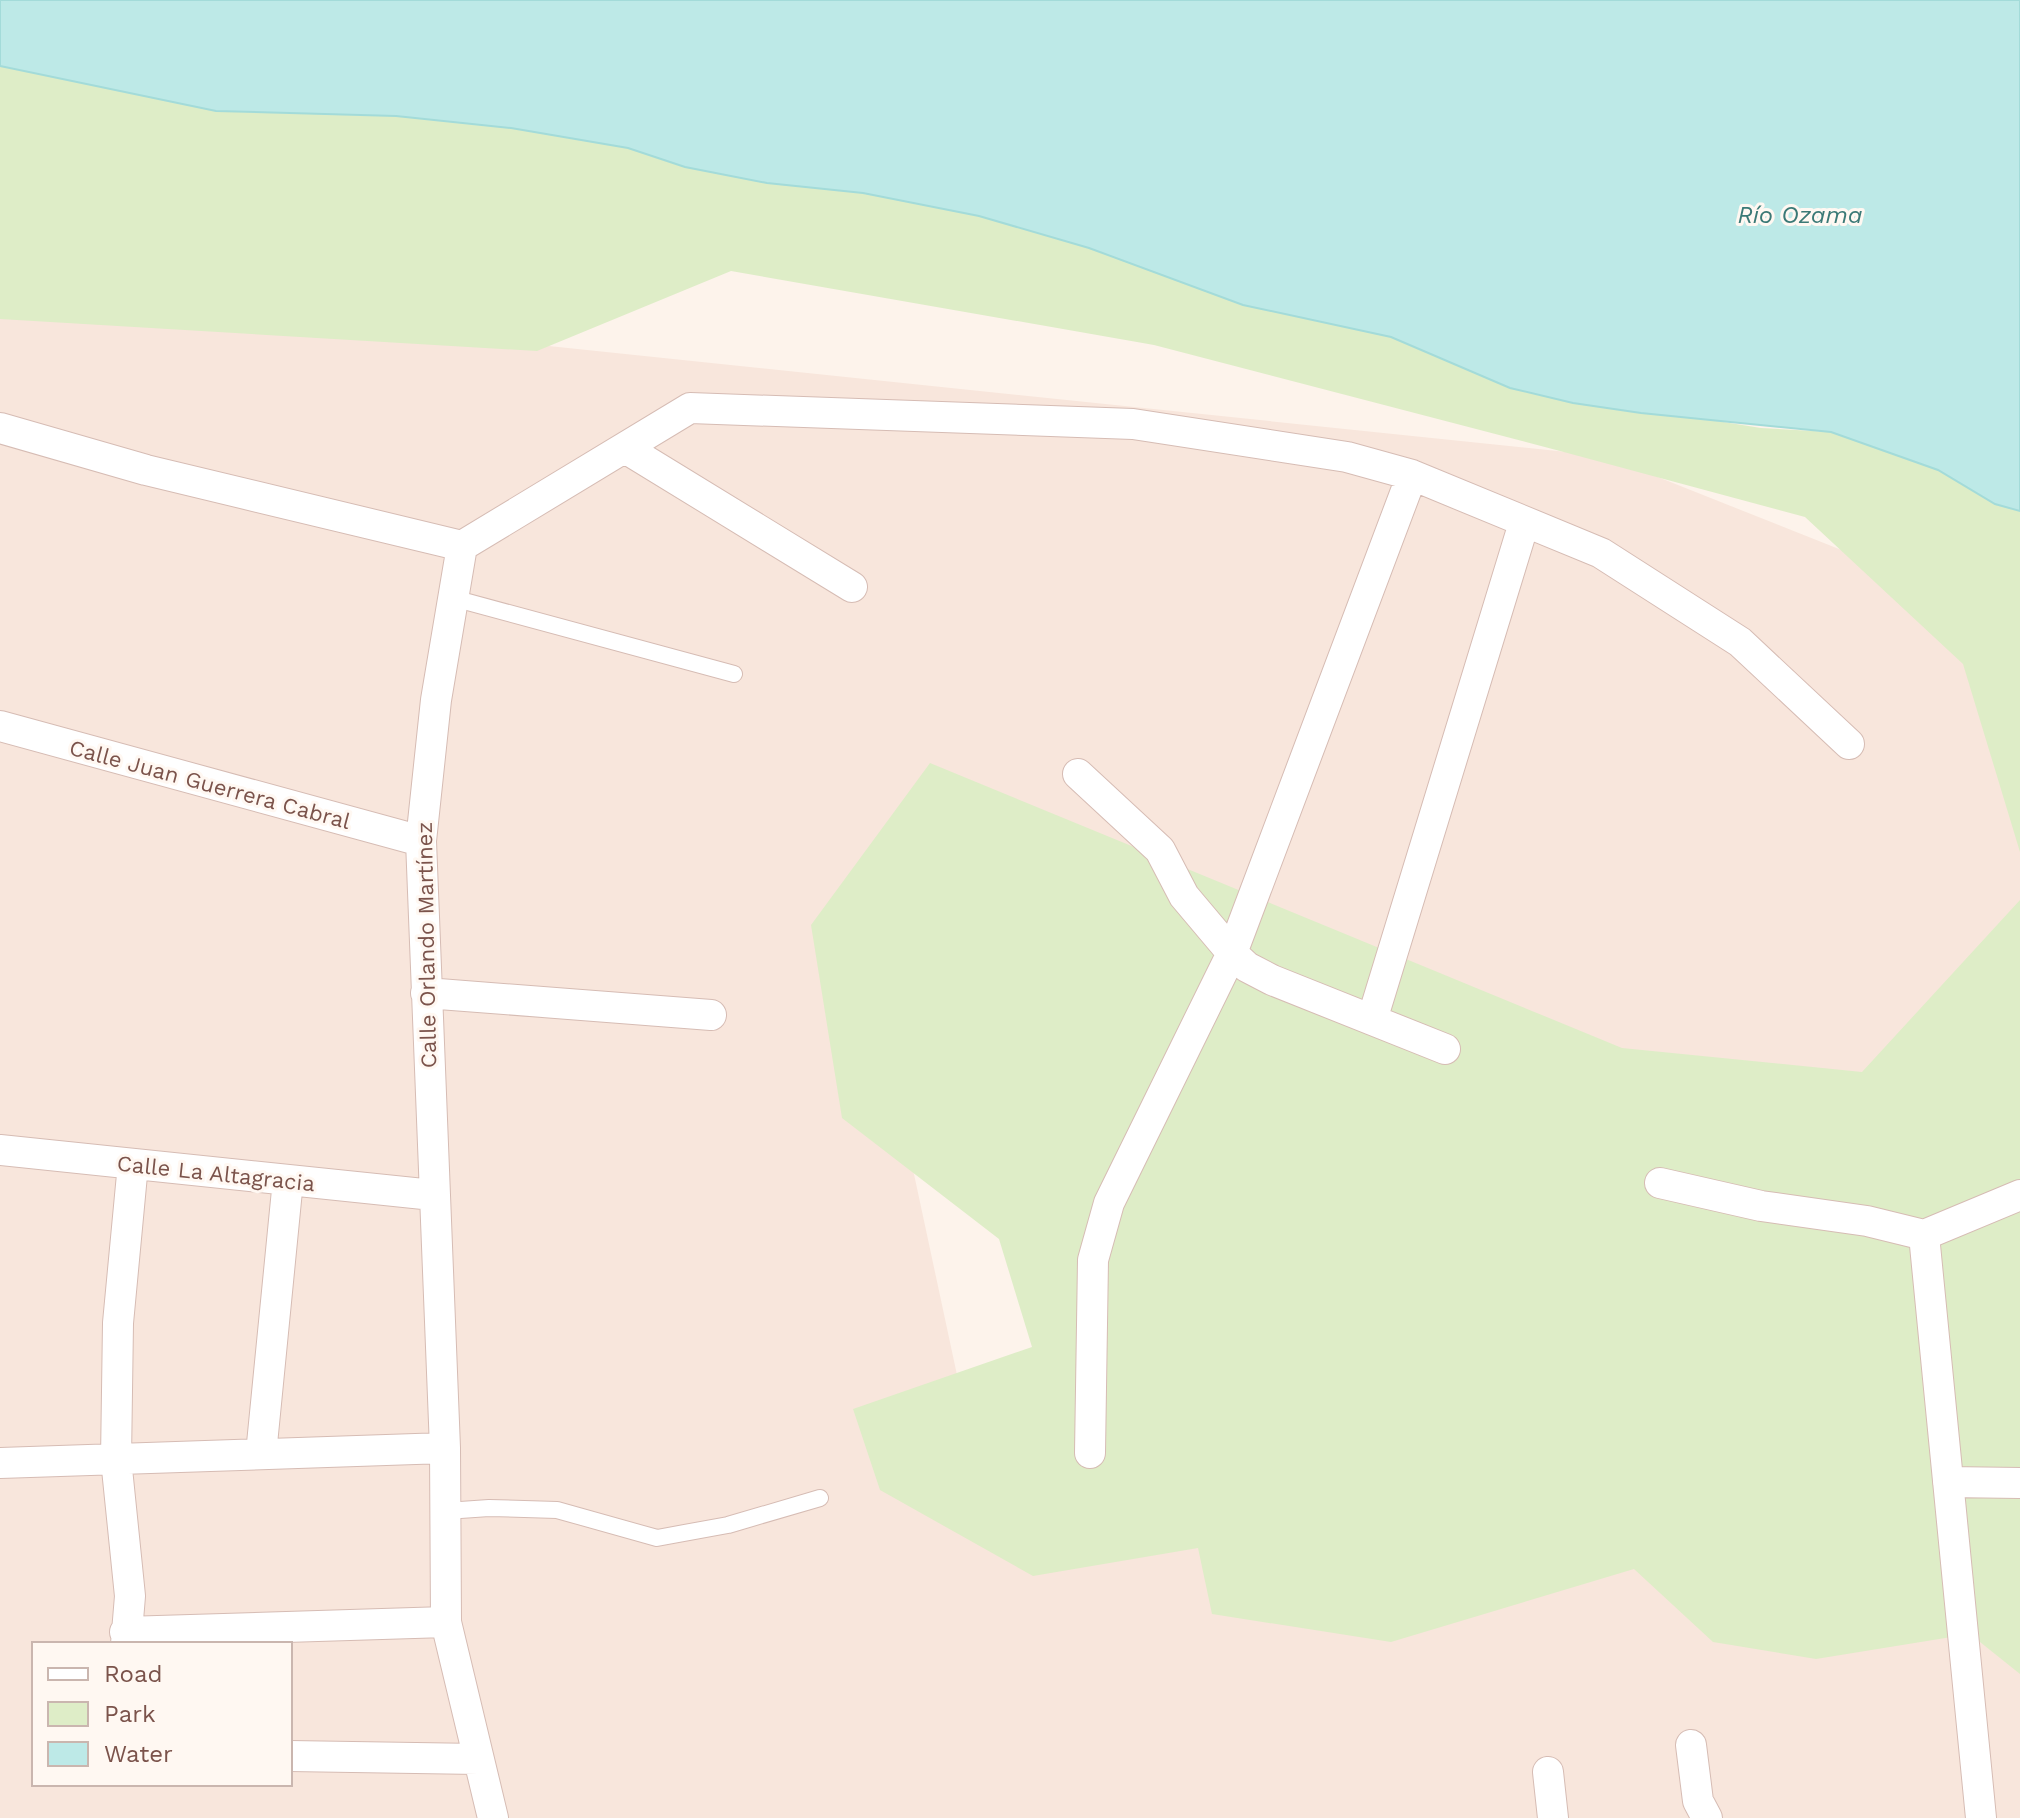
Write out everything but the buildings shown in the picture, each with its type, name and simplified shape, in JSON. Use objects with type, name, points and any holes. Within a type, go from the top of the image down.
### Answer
[{"type":"street","points":[[0,428],[146,470],[462,546],[690,408],[1133,424],[1347,457],[1412,475],[1601,553],[1740,642],[1849,744]]},
{"type":"street","points":[[625,448],[852,587]]},
{"type":"street","points":[[1090,1453],[1093,1260],[1109,1203],[1232,953],[1412,475]]},
{"type":"street","points":[[1372,1020],[1524,523]]},
{"type":"street","name":"Calle Orlando Martínez","points":[[462,546],[436,700],[421,841],[445,1448],[446,1622],[493,1818]]},
{"type":"street","name":"Calle Juan Guerrera Cabral","points":[[0,726],[421,841]]},
{"type":"street","points":[[1078,774],[1160,850],[1184,896],[1247,967],[1272,980],[1445,1049]]},
{"type":"street","points":[[426,993],[711,1015]]},
{"type":"street","name":"Calle La Altagracia","points":[[0,1150],[433,1195]]},
{"type":"street","points":[[133,1164],[118,1323],[116,1459],[130,1596],[125,1638],[446,1622]]},
{"type":"street","points":[[261,1454],[288,1180]]},
{"type":"street","points":[[1660,1183],[1761,1206],[1867,1221],[1924,1235],[2020,1195]]},
{"type":"street","points":[[1924,1235],[1981,1818]]},
{"type":"street","points":[[0,1463],[445,1448]]},
{"type":"street","points":[[1948,1482],[2020,1483]]},
{"type":"street","points":[[1691,1745],[1698,1801],[1707,1818]]},
{"type":"street","points":[[292,1756],[478,1759]]},
{"type":"street","points":[[1548,1772],[1553,1818]]},
{"type":"lane","points":[[453,598],[734,674]]},
{"type":"lane","points":[[446,1511],[489,1508],[557,1510],[657,1538],[728,1525],[820,1498]]},
{"type":"shaded area","points":[[0,289],[1605,456],[2020,621],[2020,1179],[881,1020],[987,1515],[2020,1465],[2020,1818],[0,1818]]},
{"type":"green space","points":[[0,66],[216,111],[396,116],[511,128],[628,148],[685,167],[767,183],[863,193],[979,216],[1089,248],[1243,305],[1391,337],[1510,388],[1761,428],[1831,432],[1938,470],[1995,504],[2020,511],[2020,852],[1963,664],[1805,517],[1560,451],[1154,345],[731,271],[537,351],[0,319]]},
{"type":"green space","points":[[930,763],[1622,1048],[1862,1072],[2020,900],[2020,1674],[1970,1634],[1816,1659],[1713,1642],[1634,1569],[1391,1642],[1212,1614],[1198,1548],[1033,1576],[880,1490],[853,1409],[1032,1347],[999,1239],[842,1118],[811,925]]},
{"type":"water","name":"Río Ozama","points":[[0,0],[2020,0],[2020,511],[1995,504],[1938,470],[1831,432],[1641,413],[1573,403],[1510,388],[1391,337],[1243,305],[1089,248],[979,216],[863,193],[767,183],[685,167],[628,148],[511,128],[396,116],[216,111],[0,66]]}]
